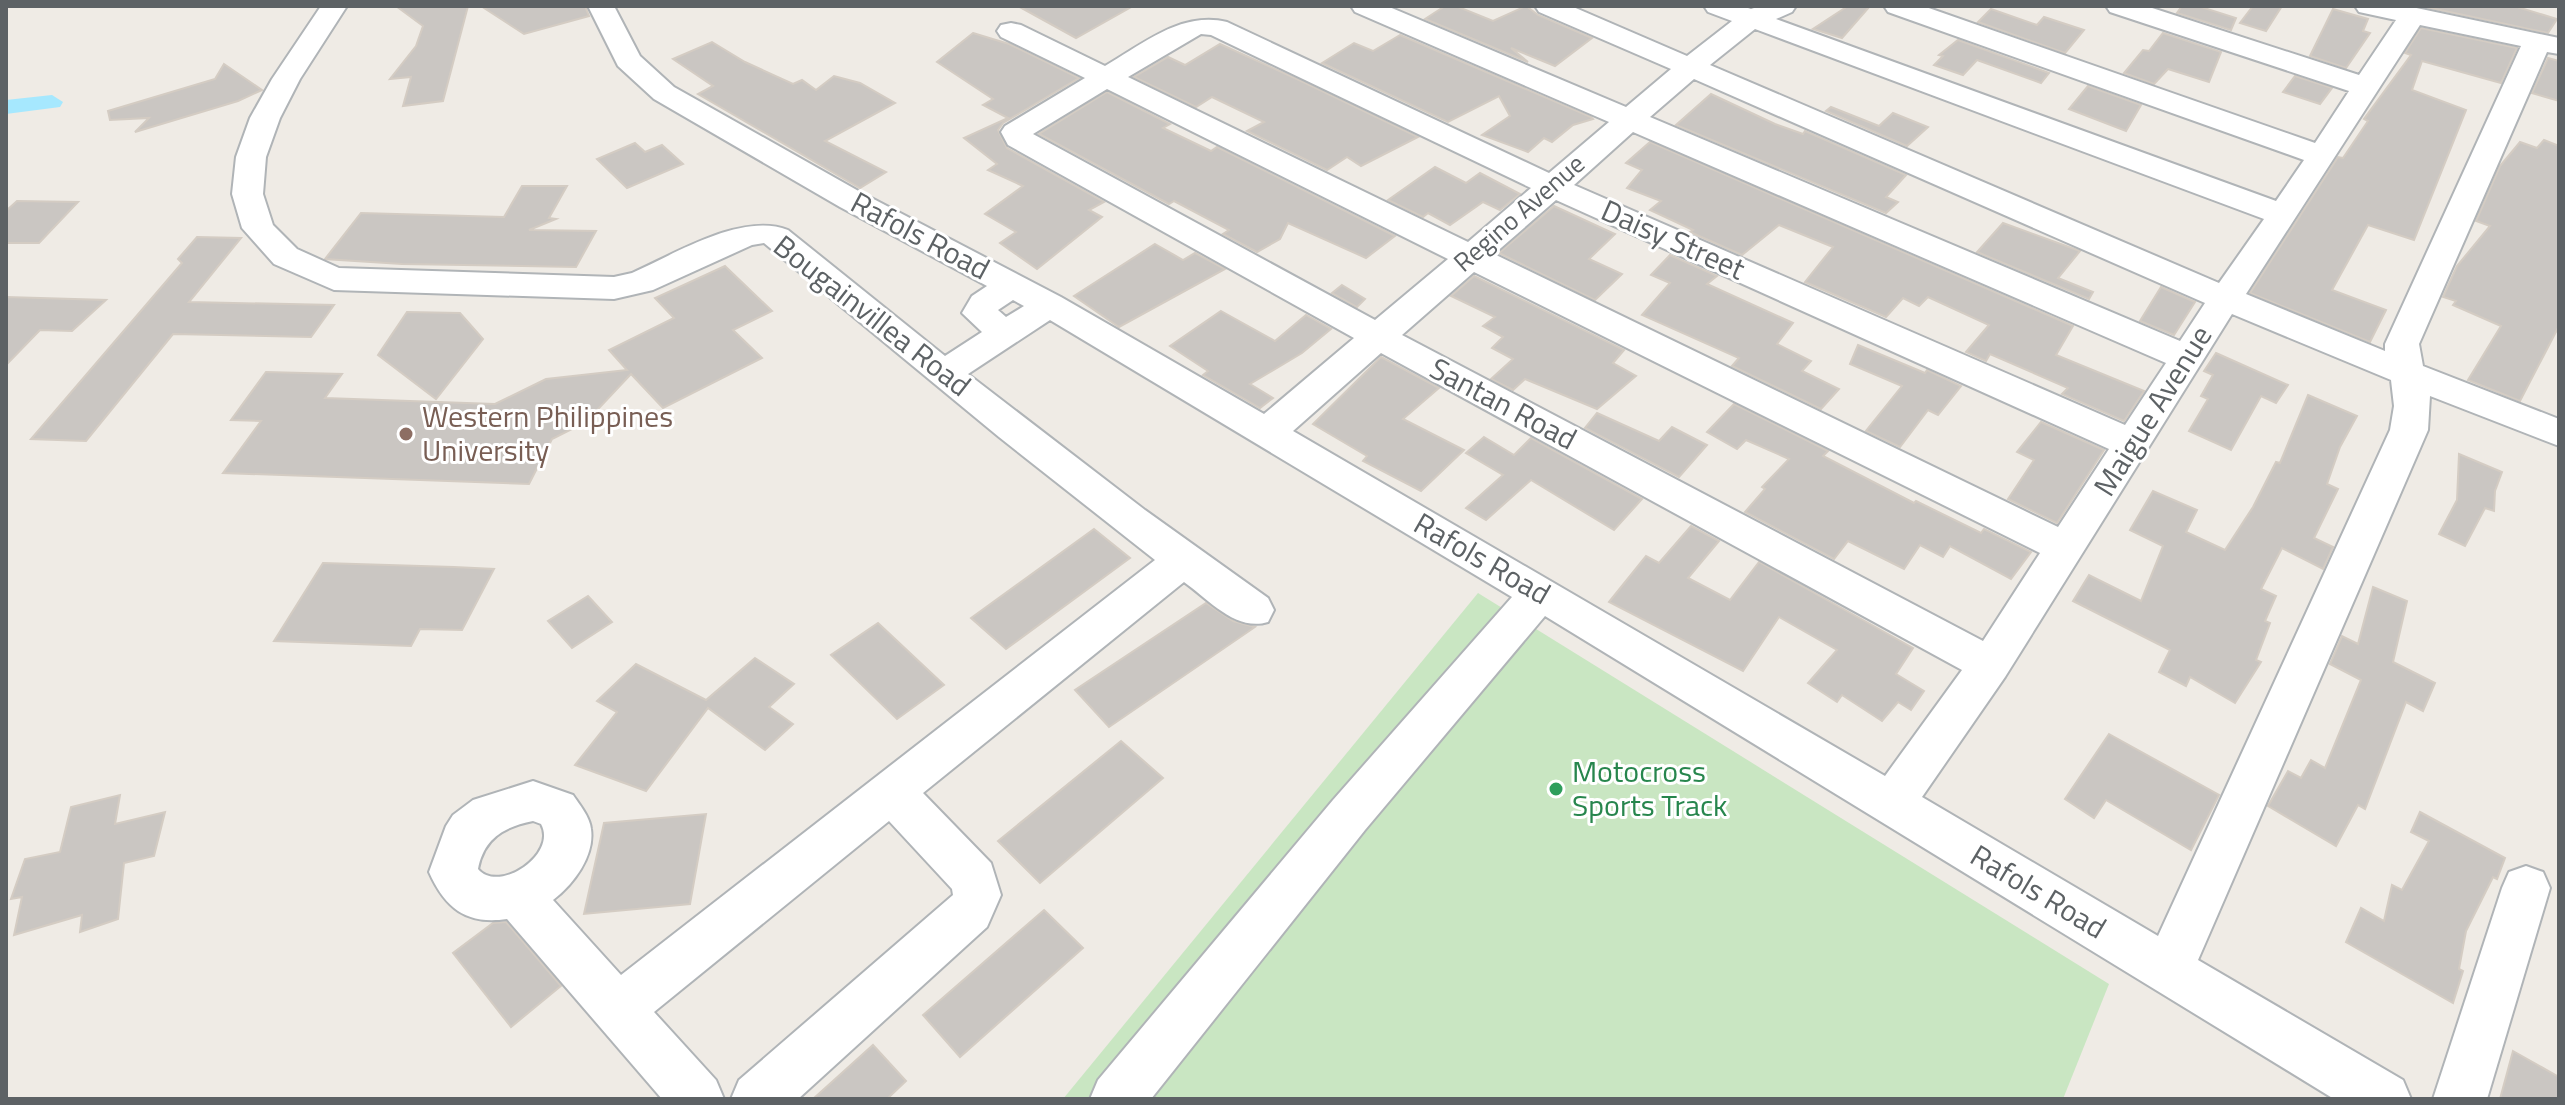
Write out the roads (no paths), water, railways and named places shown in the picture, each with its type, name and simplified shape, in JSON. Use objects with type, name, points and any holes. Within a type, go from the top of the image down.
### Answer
[{"type":"street","name":"Bougainvillea Road","points":[[334,6],[293,66],[264,119],[245,186],[250,210],[278,254],[302,269],[334,279],[614,288],[641,282],[745,236],[767,233],[777,237],[944,373],[1183,560],[1253,610]]},
{"type":"street","name":"Rafols Road","points":[[601,6],[628,60],[664,93],[851,200],[1049,305],[1540,593],[2384,1099]]},
{"type":"street","points":[[1364,6],[2187,358]]},
{"type":"street","points":[[1548,6],[2225,299],[2410,376],[2557,428]]},
{"type":"street","points":[[1717,6],[2283,215]]},
{"type":"street","name":"Regino Avenue","points":[[1265,434],[1690,67],[1752,19],[1783,6]]},
{"type":"street","points":[[1897,6],[2322,156]]},
{"type":"street","points":[[2119,6],[2366,87]]},
{"type":"street","points":[[2168,970],[2409,430],[2414,412],[2410,376],[2403,358],[2402,344],[2407,330],[2548,44],[2368,6]]},
{"type":"street","name":"Maigue Avenue","points":[[1891,804],[1990,665],[2225,299],[2412,16]]},
{"type":"street","name":"Daisy Street","points":[[1106,76],[1184,31],[1200,26],[1217,28],[1551,186],[2133,444]]},
{"type":"street","points":[[1011,31],[2065,548]]},
{"type":"street","name":"Santan Road","points":[[1106,76],[1020,128],[1016,132],[1019,139],[1377,336],[1990,665]]},
{"type":"street","points":[[1005,333],[979,313],[984,304],[1012,285]]},
{"type":"street","points":[[944,373],[1049,305]]},
{"type":"street","points":[[618,1009],[1183,560]]},
{"type":"street","points":[[1117,1099],[1349,815],[1540,593]]},
{"type":"street","points":[[758,1099],[970,911],[977,895],[974,879],[893,793]]},
{"type":"street","points":[[2460,1099],[2526,888]]},
{"type":"street","points":[[517,895],[697,1099]]},
{"type":"waterway","points":[[6,107],[52,102]]},
{"type":"place","name":"Western Philippines University","points":[[406,434]]},
{"type":"place","name":"Motocross Sports Track","points":[[1556,789]]}]
